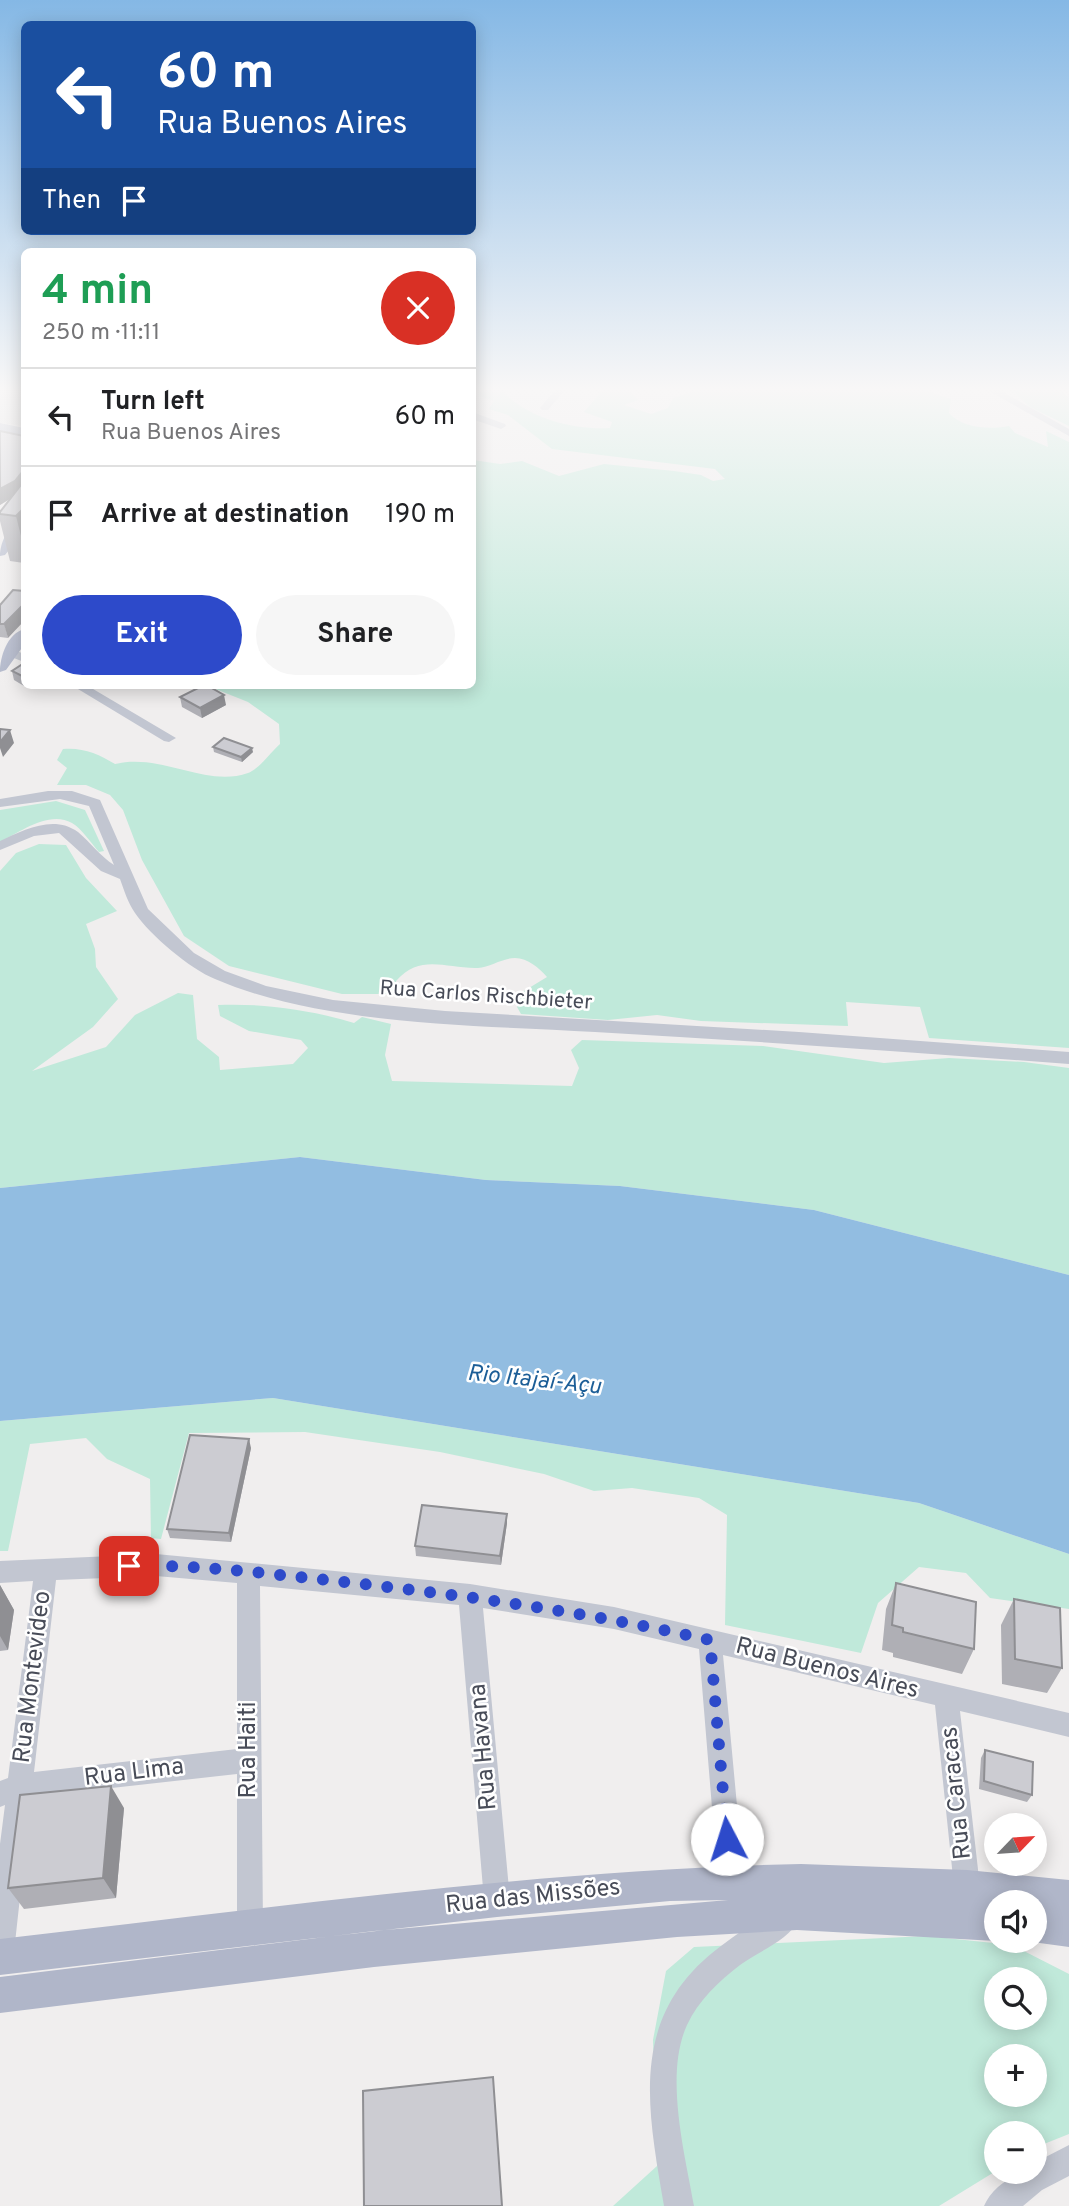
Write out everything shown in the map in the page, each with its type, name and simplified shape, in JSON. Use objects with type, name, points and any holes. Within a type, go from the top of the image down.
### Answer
[{"type":"main road","points":[[0,552],[21,526]]},
{"type":"main road","points":[[0,667],[21,638]]},
{"type":"main road","name":"Rua das Missões","points":[[0,1955],[498,1900],[731,1881],[967,1887],[1060,1926]]},
{"type":"main road","points":[[470,1940],[489,1919],[498,1900]]},
{"type":"main road","name":"Rua das Missões","points":[[0,1995],[470,1940],[677,1920],[797,1913],[984,1923]]},
{"type":"street","points":[[84,689],[169,738]]},
{"type":"street","name":"Rua Carlos Rischbieter","points":[[0,803],[46,794],[69,794],[95,803],[141,911],[188,957],[219,975],[263,991],[333,1006],[510,1022],[799,1038],[1069,1058]]},
{"type":"street","points":[[0,846],[34,830],[56,827],[71,833],[104,867],[128,877]]},
{"type":"street","name":"Rua Buenos Aires","points":[[0,1572],[156,1565],[470,1595],[614,1618],[1069,1725]]},
{"type":"street","name":"Rua Montevideo","points":[[0,1955],[10,1790],[46,1568]]},
{"type":"street","name":"Rua Haiti","points":[[248,1572],[250,1928]]},
{"type":"street","name":"Rua Havana","points":[[470,1595],[498,1900]]},
{"type":"street","points":[[710,1640],[731,1881]]},
{"type":"street","name":"Rua Caracas","points":[[947,1698],[967,1887]]},
{"type":"street","name":"Rua Lima","points":[[10,1790],[249,1760]]},
{"type":"street","points":[[679,2206],[666,2128],[665,2066],[665,2053],[676,2016],[699,1983],[747,1943],[797,1913]]},
{"type":"street","points":[[999,2206],[1032,2180],[1069,2160]]},
{"type":"green space","points":[[476,489],[1069,489],[1069,1048],[929,1038],[920,1007],[846,1002],[848,1026],[701,1021],[657,1015],[608,1020],[521,1014],[517,1007],[524,991],[547,977],[533,964],[520,958],[506,959],[478,968],[434,964],[415,967],[396,981],[395,994],[342,994],[229,966],[184,936],[142,860],[123,810],[110,795],[86,785],[57,785],[67,768],[57,760],[63,749],[77,749],[103,757],[115,764],[150,763],[216,776],[248,773],[280,744],[279,724],[248,702],[216,689],[476,689]]},
{"type":"green space","points":[[56,801],[85,810],[104,851],[99,852],[72,823],[54,819],[35,824],[0,842],[0,810]]},
{"type":"green space","points":[[39,844],[66,845],[86,878],[117,911],[86,924],[95,949],[96,967],[118,999],[93,1027],[32,1071],[106,1047],[135,1015],[178,993],[193,995],[197,1039],[219,1057],[220,1070],[293,1064],[308,1048],[301,1040],[249,1031],[220,1016],[218,1005],[287,1008],[354,1023],[362,1017],[391,1024],[385,1055],[392,1081],[572,1086],[579,1068],[571,1050],[582,1040],[763,1046],[884,1063],[949,1058],[1024,1062],[1069,1068],[1069,1275],[814,1210],[620,1186],[486,1180],[300,1157],[0,1188],[0,871],[16,853]]},
{"type":"green space","points":[[273,1398],[919,1503],[1069,1554],[1069,1609],[990,1598],[966,1573],[919,1567],[878,1603],[861,1653],[725,1625],[727,1515],[699,1498],[632,1488],[594,1491],[544,1474],[440,1452],[305,1432],[189,1433],[161,1539],[151,1538],[150,1479],[107,1459],[86,1438],[30,1444],[8,1551],[0,1551],[0,1421]]},
{"type":"green space","points":[[927,1936],[984,1942],[984,1953],[1028,1953],[1069,1974],[1069,2134],[1047,2143],[1047,2121],[984,2121],[984,2178],[939,2206],[613,2206],[657,2166],[653,2040],[666,1971],[694,1947]]},
{"type":"water","name":"Rio Itajaí-Açu","points":[[300,1157],[486,1180],[620,1186],[814,1210],[1069,1275],[1069,1554],[919,1503],[273,1398],[0,1421],[0,1188]]},
{"type":"building","points":[[18,489],[21,489],[21,511],[16,516],[0,512]]},
{"type":"building","points":[[13,590],[21,591],[21,607],[4,624],[0,624],[0,605]]},
{"type":"building","points":[[21,665],[21,676],[12,671]]},
{"type":"building","points":[[196,689],[213,689],[224,695],[200,708],[180,697]]},
{"type":"building","points":[[0,729],[10,730],[0,742]]},
{"type":"building","points":[[224,738],[252,748],[241,757],[213,747]]},
{"type":"building","points":[[190,1435],[249,1439],[229,1533],[167,1529]]},
{"type":"building","points":[[422,1505],[507,1514],[500,1556],[415,1546]]},
{"type":"building","points":[[896,1583],[976,1602],[974,1649],[903,1632],[903,1628],[892,1625]]},
{"type":"building","points":[[1014,1599],[1060,1608],[1062,1668],[1015,1659]]},
{"type":"building","points":[[985,1750],[1033,1762],[1032,1795],[984,1781]]},
{"type":"building","points":[[111,1786],[103,1878],[8,1888],[20,1795]]},
{"type":"building","points":[[493,2077],[502,2206],[364,2206],[363,2091]]},
{"type":"route","points":[[129,1566],[156,1565],[248,1572],[470,1595],[614,1618],[710,1640],[727,1839]]}]
